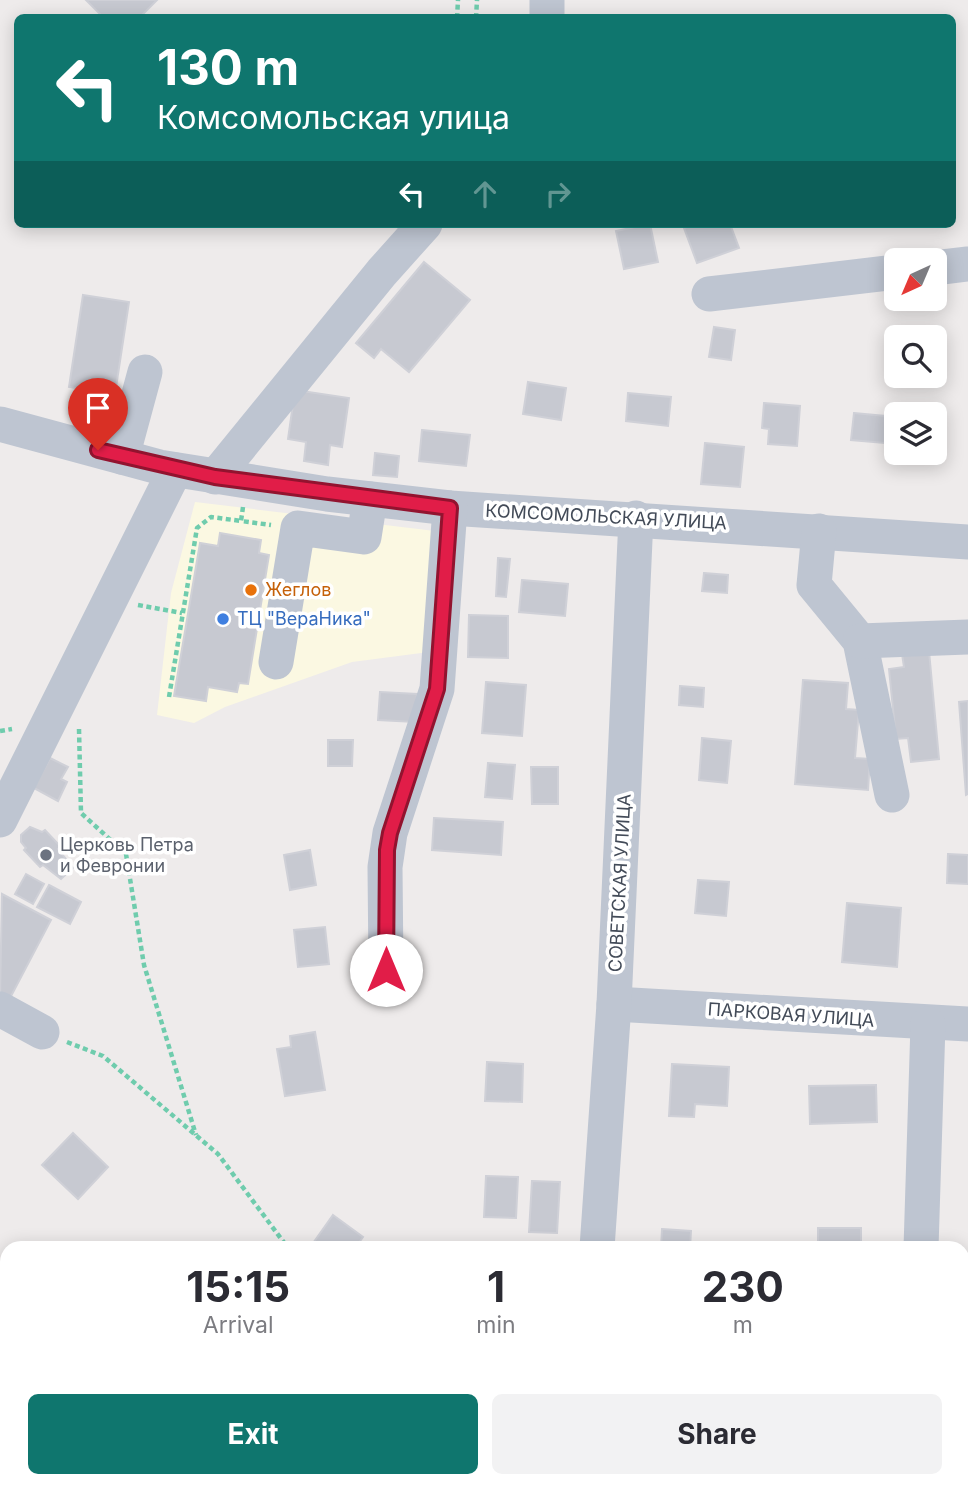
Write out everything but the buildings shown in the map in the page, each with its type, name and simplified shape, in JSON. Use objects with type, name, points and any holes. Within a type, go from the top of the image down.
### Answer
[{"type":"street","points":[[215,477],[382,272],[421,228]]},
{"type":"street","points":[[947,266],[968,264]]},
{"type":"street","points":[[709,294],[884,273]]},
{"type":"street","points":[[122,457],[145,372]]},
{"type":"street","name":"КОМСОМОЛЬСКАЯ УЛИЦА","points":[[0,424],[175,470],[370,499],[450,508],[636,518],[968,542]]},
{"type":"street","points":[[0,820],[175,470]]},
{"type":"street","points":[[276,662],[298,528],[364,537],[370,499]]},
{"type":"street","points":[[386,970],[385,867],[390,833],[437,689],[450,508]]},
{"type":"street","name":"СОВЕТСКАЯ УЛИЦА","points":[[597,1241],[614,1004],[636,518]]},
{"type":"street","points":[[819,531],[814,585],[860,640],[892,795]]},
{"type":"street","points":[[860,640],[968,637]]},
{"type":"street","name":"ПАРКОВАЯ УЛИЦА","points":[[614,1004],[928,1024],[968,1024]]},
{"type":"street","points":[[0,1009],[42,1032]]},
{"type":"street","points":[[921,1241],[928,1024]]},
{"type":"path","points":[[169,697],[197,528],[211,517],[241,521]]},
{"type":"path","points":[[111,600],[182,613]]},
{"type":"path","points":[[79,721],[81,813],[125,854],[144,965],[196,1135]]},
{"type":"path","points":[[42,1032],[103,1056],[218,1154],[283,1241]]},
{"type":"shaded area","points":[[195,502],[435,531],[429,652],[352,662],[225,707],[194,723],[157,715],[171,593]]},
{"type":"place","name":"Жеглов","points":[[251,590]]},
{"type":"place","name":"ТЦ \"ВераНика\"","points":[[223,619]]},
{"type":"place","name":"Церковь Петра и Февронии","points":[[46,855]]},
{"type":"route","points":[[98,450],[159,467],[215,477],[327,494],[450,508],[437,689],[390,833],[387,850],[386,970]]}]
